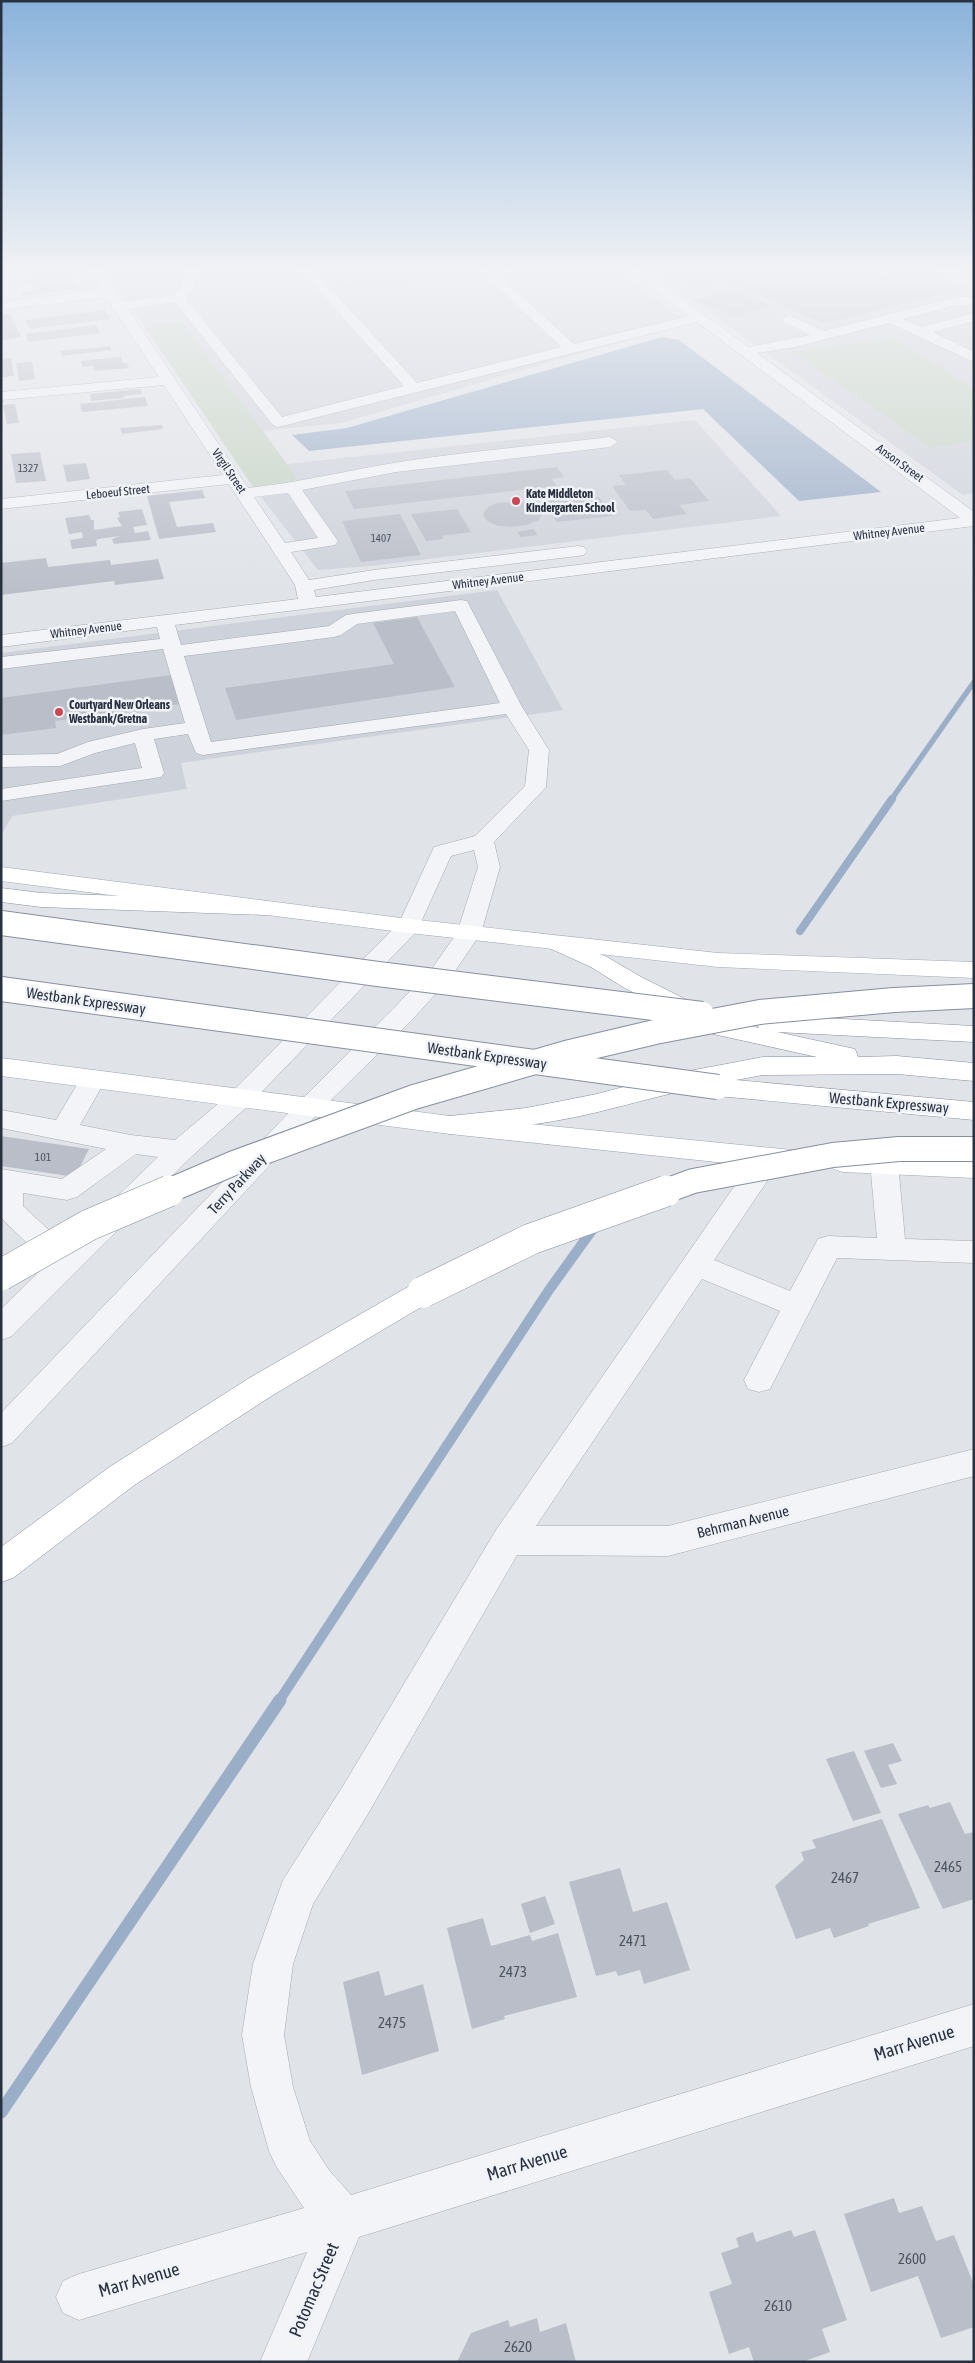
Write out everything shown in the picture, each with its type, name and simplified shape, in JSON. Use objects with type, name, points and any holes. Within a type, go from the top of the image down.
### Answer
[{"type":"main road","points":[[1,874],[409,926],[718,960],[974,970]]},
{"type":"main road","points":[[1,895],[40,900],[265,908]]},
{"type":"main road","points":[[1,923],[369,973],[768,1023],[974,1034]]},
{"type":"main road","points":[[557,942],[599,962],[632,982],[722,1028],[897,1065]]},
{"type":"main road","name":"Westbank Expressway","points":[[1,989],[718,1087],[974,1111]]},
{"type":"main road","points":[[1,1275],[88,1225],[234,1163],[414,1097],[566,1053],[655,1032],[760,1012],[894,1000],[974,996]]},
{"type":"main road","points":[[450,1125],[526,1117],[668,1084],[763,1066],[897,1065],[974,1072]]},
{"type":"main road","points":[[1,1066],[240,1099],[311,1106],[450,1125],[768,1158],[974,1168]]},
{"type":"main road","points":[[1,1567],[122,1476],[262,1386],[424,1292],[531,1239],[693,1181],[833,1155],[899,1149],[974,1149]]},
{"type":"street","name":"Virgil Street","points":[[167,377],[304,586],[308,604]]},
{"type":"street","points":[[242,377],[278,422],[456,377]]},
{"type":"street","points":[[403,377],[413,388]]},
{"type":"street","name":"Anson Street","points":[[783,377],[965,505],[974,520]]},
{"type":"street","points":[[1,396],[169,380]]},
{"type":"street","points":[[244,494],[292,488],[305,483],[396,467],[610,442]]},
{"type":"street","name":"Leboeuf Street","points":[[1,504],[235,479]]},
{"type":"street","points":[[280,549],[329,541],[292,488]]},
{"type":"street","name":"Whitney Avenue","points":[[929,509],[965,505]]},
{"type":"street","name":"Whitney Avenue","points":[[1,641],[163,609],[308,604],[974,520]]},
{"type":"street","name":"Whitney Avenue","points":[[285,588],[383,574],[599,549]]},
{"type":"street","points":[[1,663],[334,631],[352,619],[461,605],[512,707],[539,750],[535,787],[483,842],[442,852],[409,926],[240,1099],[181,1150],[1,1328]]},
{"type":"street","points":[[163,609],[172,648],[203,749],[512,707]]},
{"type":"street","points":[[1,761],[60,760],[88,748],[143,735],[196,727]]},
{"type":"street","points":[[1,795],[154,773],[143,735]]},
{"type":"street","name":"Terry Parkway","points":[[1,1434],[311,1106],[442,972],[469,932],[489,867],[483,842]]},
{"type":"street","points":[[64,1130],[92,1079]]},
{"type":"street","points":[[1,1119],[131,1144],[181,1150]]},
{"type":"street","points":[[66,1264],[9,1209],[6,1180],[67,1190],[131,1144]]},
{"type":"street","points":[[344,2219],[313,2186],[291,2151],[272,2087],[263,2035],[273,1964],[297,1894],[356,1799],[508,1540],[768,1158]]},
{"type":"street","points":[[884,1163],[892,1249]]},
{"type":"street","points":[[759,1380],[828,1247],[974,1252]]},
{"type":"street","points":[[696,1265],[797,1306]]},
{"type":"street","name":"Behrman Avenue","points":[[508,1540],[668,1541],[974,1462]]},
{"type":"street","name":"Marr Avenue","points":[[79,2297],[344,2219],[974,2025]]},
{"type":"street","name":"Potomac Street","points":[[283,2362],[344,2219]]},
{"type":"shaded area","points":[[223,377],[499,377],[341,423],[262,431]]},
{"type":"shaded area","points":[[800,377],[974,377],[974,493],[963,495]]},
{"type":"shaded area","name":"Kate Middleton Kindergarten School","points":[[695,420],[781,516],[371,566],[318,570],[253,487],[298,480],[287,464]]},
{"type":"shaded area","points":[[497,590],[563,710],[181,763],[187,789],[12,816],[1,836],[1,653]]},
{"type":"green space","points":[[179,377],[223,377],[298,480],[253,487]]},
{"type":"green space","points":[[829,377],[956,377],[974,389],[974,441],[931,448]]},
{"type":"water","points":[[523,377],[729,377],[881,492],[799,501],[703,409],[309,451],[292,435],[347,428]]},
{"type":"building","points":[[18,377],[35,377],[35,379],[19,381]]},
{"type":"building","points":[[140,389],[142,394],[123,396],[124,398],[91,401],[90,394]]},
{"type":"building","points":[[145,397],[148,406],[82,412],[80,404]]},
{"type":"building","points":[[15,404],[19,423],[7,424],[3,405]]},
{"type":"building","points":[[162,425],[163,429],[122,434],[120,428]]},
{"type":"building","points":[[40,452],[46,481],[16,483],[11,454]]},
{"type":"building","points":[[86,463],[90,479],[67,482],[63,465]]},
{"type":"building","points":[[557,467],[564,477],[552,479],[557,486],[354,509],[345,491]]},
{"type":"building","points":[[667,470],[675,480],[690,478],[709,501],[679,505],[687,514],[653,519],[646,510],[630,511],[612,486],[626,485],[619,475]]},
{"type":"building","points":[[202,490],[205,498],[169,502],[177,527],[213,523],[216,532],[159,539],[147,496]]},
{"type":"building","points":[[588,495],[590,498],[599,497],[613,516],[557,522],[542,500]]},
{"type":"building","points":[[497,503],[526,503],[538,508],[542,514],[539,520],[527,525],[512,527],[498,526],[487,521],[483,514],[488,507]]},
{"type":"building","points":[[142,509],[147,525],[133,527],[135,533],[148,531],[151,540],[114,544],[112,539],[120,536],[98,539],[96,541],[97,546],[72,549],[70,540],[83,538],[82,532],[69,534],[65,518],[89,515],[91,520],[94,520],[94,530],[122,526],[117,518],[120,517],[118,512]]},
{"type":"building","points":[[457,509],[471,532],[442,536],[444,539],[426,541],[411,514]]},
{"type":"building","points":[[400,514],[421,555],[361,562],[342,521]]},
{"type":"building","points":[[533,529],[538,535],[521,537],[517,532]]},
{"type":"building","points":[[46,558],[48,567],[110,560],[111,565],[158,559],[164,579],[115,585],[114,581],[1,595],[1,563]]},
{"type":"building","points":[[417,617],[455,687],[236,720],[225,688],[394,664],[373,623]]},
{"type":"building","name":"Courtyard New Orleans Westbank/Gretna","points":[[171,675],[180,704],[55,721],[56,728],[1,735],[1,698]]},
{"type":"building","points":[[1,1136],[89,1149],[75,1177],[1,1166]]},
{"type":"building","points":[[893,1743],[902,1761],[888,1765],[897,1784],[881,1788],[864,1751]]},
{"type":"building","points":[[854,1751],[881,1813],[853,1821],[826,1759]]},
{"type":"building","points":[[950,1802],[965,1834],[974,1832],[974,1899],[943,1909],[898,1814],[928,1805],[930,1808]]},
{"type":"building","points":[[882,1819],[920,1908],[868,1924],[869,1926],[834,1938],[830,1928],[796,1939],[775,1886],[804,1860],[801,1852],[816,1848],[812,1840]]},
{"type":"building","points":[[620,1868],[633,1912],[667,1902],[690,1970],[644,1984],[640,1970],[618,1976],[616,1971],[596,1976],[569,1882]]},
{"type":"building","points":[[545,1896],[555,1924],[530,1933],[521,1904]]},
{"type":"building","points":[[483,1918],[491,1946],[530,1935],[532,1941],[558,1933],[577,1997],[504,2016],[505,2019],[472,2029],[447,1928]]},
{"type":"building","points":[[379,1971],[385,1996],[423,1984],[439,2051],[362,2075],[343,1982]]},
{"type":"building","points":[[894,2198],[899,2213],[922,2206],[936,2241],[954,2235],[974,2285],[974,2327],[941,2338],[918,2276],[871,2292],[844,2214]]},
{"type":"building","points":[[791,2230],[794,2237],[815,2230],[847,2320],[822,2329],[830,2352],[802,2362],[754,2362],[749,2347],[729,2354],[709,2292],[732,2284],[721,2253],[739,2247],[736,2238],[753,2232],[756,2242]]},
{"type":"building","points":[[537,2318],[540,2332],[566,2323],[576,2362],[457,2362],[471,2333],[508,2320],[510,2327]]},
{"type":"waterway","points":[[891,800],[974,682]]},
{"type":"waterway","points":[[800,931],[892,799]]},
{"type":"waterway","points":[[279,1701],[549,1290],[595,1226]]},
{"type":"waterway","points":[[1,2112],[280,1700]]},
{"type":"place","name":"Kate Middleton Kindergarten School","points":[[516,501]]},
{"type":"place","name":"Courtyard New Orleans Westbank/Gretna","points":[[59,712]]}]
